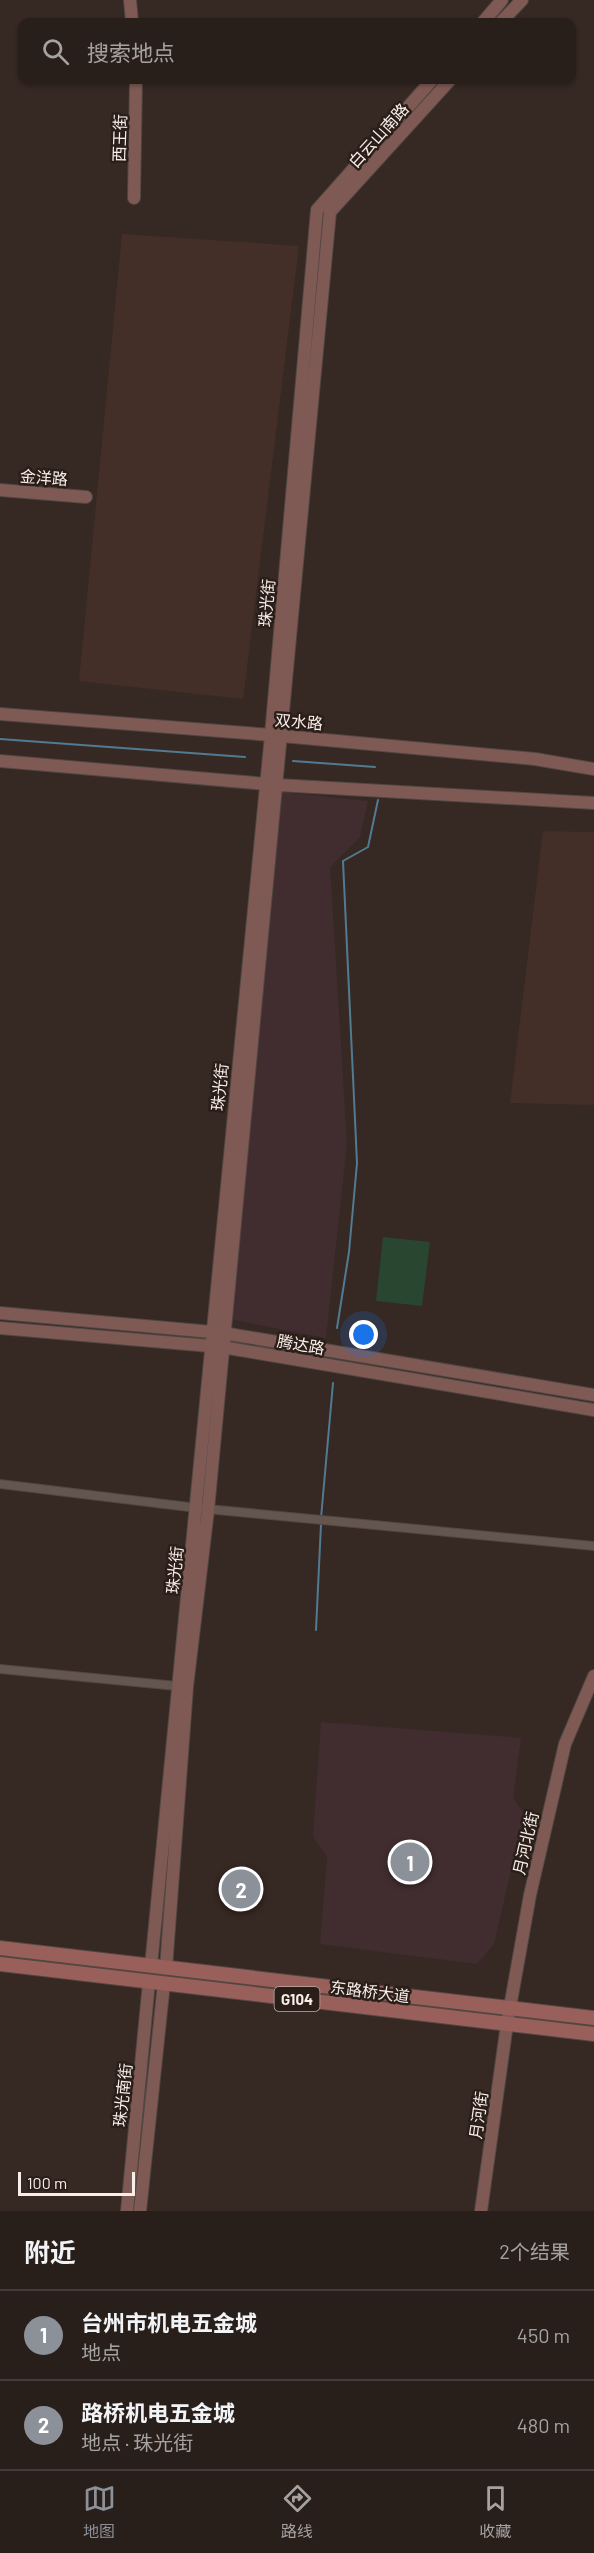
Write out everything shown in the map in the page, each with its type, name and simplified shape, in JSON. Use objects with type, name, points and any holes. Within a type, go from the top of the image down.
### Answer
[{"type":"main road","points":[[130,0],[132,18]]},
{"type":"main road","points":[[486,18],[502,0]]},
{"type":"main road","points":[[505,18],[522,0]]},
{"type":"main road","name":"西王街","points":[[134,198],[136,84]]},
{"type":"main road","name":"白云山南路","points":[[324,211],[429,84]]},
{"type":"main road","name":"白云山南路","points":[[324,211],[446,84]]},
{"type":"main road","name":"珠光街","points":[[166,1968],[217,1332],[277,735],[324,211]]},
{"type":"main road","name":"金洋路","points":[[0,490],[86,497]]},
{"type":"main road","name":"双水路","points":[[0,714],[277,735],[535,759],[594,769]]},
{"type":"main road","points":[[0,761],[272,784],[594,803]]},
{"type":"main road","name":"腾达路","points":[[0,1313],[217,1332],[594,1395]]},
{"type":"main road","name":"腾达路","points":[[0,1328],[216,1347],[594,1410]]},
{"type":"main road","name":"珠光街","points":[[151,1966],[177,1686],[203,1509]]},
{"type":"main road","name":"月河北街","points":[[507,2024],[530,1895],[565,1743],[594,1676]]},
{"type":"main road","name":"东路桥大道","points":[[0,1948],[594,2018]]},
{"type":"main road","name":"东路桥大道","points":[[0,1964],[594,2034]]},
{"type":"main road","name":"珠光南街","points":[[127,2211],[149,1982]]},
{"type":"main road","name":"珠光南街","points":[[140,2211],[164,1983]]},
{"type":"main road","name":"月河街","points":[[482,2211],[507,2024]]},
{"type":"street","points":[[0,1484],[203,1509],[594,1546]]},
{"type":"street","points":[[0,1669],[177,1686]]},
{"type":"shaded area","points":[[122,234],[299,246],[243,699],[79,681]]},
{"type":"shaded area","points":[[282,792],[368,801],[360,837],[330,867],[347,1143],[326,1338],[224,1318]]},
{"type":"shaded area","points":[[543,831],[594,832],[594,1105],[510,1103]]},
{"type":"shaded area","points":[[321,1722],[521,1738],[513,1797],[524,1814],[494,1944],[477,1964],[320,1944],[327,1857],[313,1836]]},
{"type":"green space","points":[[383,1237],[430,1242],[422,1306],[376,1301]]},
{"type":"waterway","points":[[0,739],[245,757]]},
{"type":"waterway","points":[[293,761],[375,767]]},
{"type":"waterway","points":[[337,1328],[349,1252],[357,1163],[343,861],[368,847],[378,800]]},
{"type":"waterway","points":[[321,1518],[333,1383]]},
{"type":"waterway","points":[[316,1630],[321,1524]]},
{"type":"place","name":"台州市机电五金城","points":[[410,1862]]},
{"type":"place","name":"路桥机电五金城","points":[[241,1889]]}]
